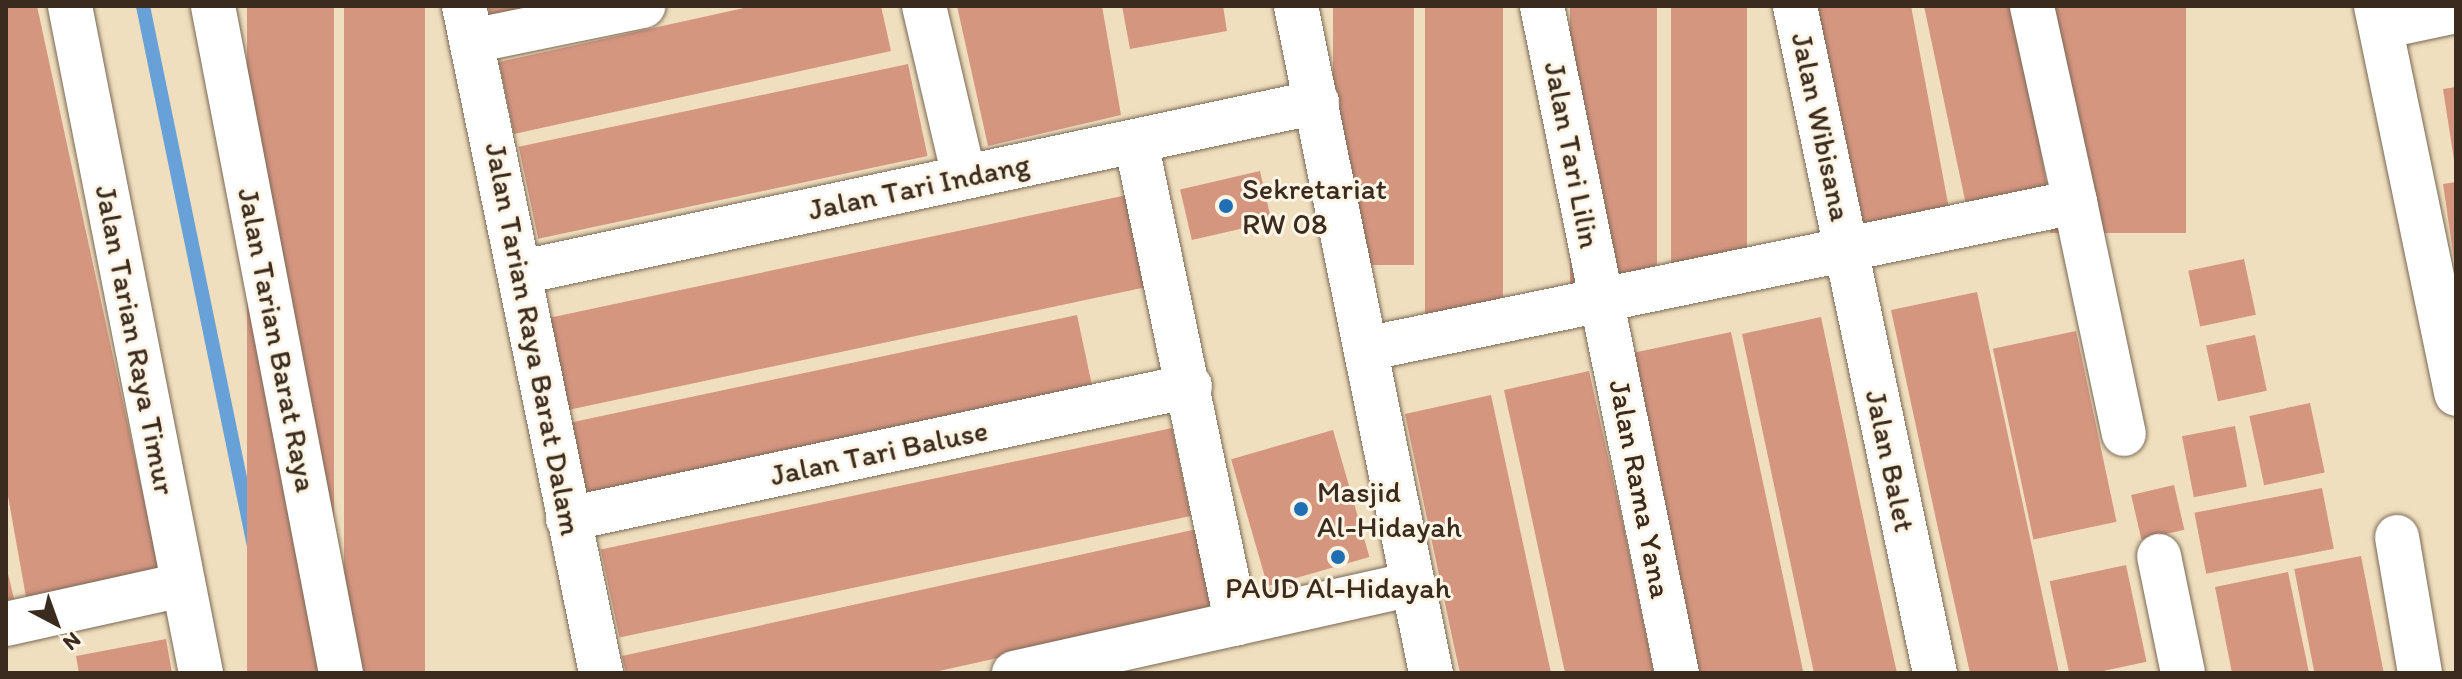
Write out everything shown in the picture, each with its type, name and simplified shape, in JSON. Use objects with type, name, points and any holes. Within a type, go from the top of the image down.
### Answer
[{"type":"street","name":"Jalan Tarian Raya Timur","points":[[70,6],[201,673]]},
{"type":"street","name":"Jalan Tarian Barat Raya","points":[[213,6],[341,673]]},
{"type":"street","points":[[468,24],[643,6]]},
{"type":"street","points":[[924,6],[964,176]]},
{"type":"street","points":[[1296,6],[1370,348],[1431,673]]},
{"type":"street","name":"Jalan Tari Lilin","points":[[1542,6],[1602,305]]},
{"type":"street","name":"Jalan Wibisana","points":[[1795,6],[1846,249]]},
{"type":"street","points":[[2032,6],[2124,434]]},
{"type":"street","points":[[2456,11],[2378,16],[2447,304],[2456,394]]},
{"type":"street","name":"Jalan Tarian Raya Barat Dalam","points":[[468,24],[522,272],[568,519],[601,673]]},
{"type":"street","name":"Jalan Tari Indang","points":[[522,272],[1317,102]]},
{"type":"street","points":[[1136,142],[1190,386],[1237,624]]},
{"type":"street","points":[[1370,348],[1602,305],[1846,249],[2075,202]]},
{"type":"street","name":"Jalan Balet","points":[[1846,249],[1935,673]]},
{"type":"street","name":"Jalan Rama Yana","points":[[1602,305],[1677,673]]},
{"type":"street","name":"Jalan Tari Baluse","points":[[568,519],[1190,386]]},
{"type":"street","points":[[2397,537],[2420,673]]},
{"type":"street","points":[[2159,556],[2183,673]]},
{"type":"street","points":[[1014,673],[1094,665],[1237,624],[1413,584]]},
{"type":"street","points":[[6,624],[182,585]]},
{"type":"building","points":[[6,6],[37,6],[160,573],[26,597],[6,485]]},
{"type":"building","points":[[247,6],[334,6],[334,673],[247,673]]},
{"type":"building","points":[[344,6],[425,6],[425,673],[344,673]]},
{"type":"building","points":[[488,6],[535,6],[491,17]]},
{"type":"building","points":[[753,6],[881,6],[891,51],[514,134],[499,62]]},
{"type":"building","points":[[957,6],[1102,6],[1121,115],[988,146]]},
{"type":"building","points":[[1122,6],[1223,6],[1227,31],[1130,49]]},
{"type":"building","points":[[1333,6],[1414,6],[1414,265],[1333,265]]},
{"type":"building","points":[[1425,6],[1503,6],[1503,322],[1425,322]]},
{"type":"building","points":[[1570,6],[1657,6],[1657,287],[1570,287]]},
{"type":"building","points":[[1671,6],[1747,6],[1747,271],[1671,271]]},
{"type":"building","points":[[1804,6],[1911,6],[1950,214],[1859,233]]},
{"type":"building","points":[[1924,6],[2014,6],[2048,191],[1966,205]]},
{"type":"building","points":[[2050,6],[2186,6],[2186,233],[2050,233]]},
{"type":"building","points":[[908,64],[928,156],[538,239],[519,147]]},
{"type":"building","points":[[2456,87],[2456,160],[2454,160],[2443,89]]},
{"type":"building","name":"Sekretariat RW 08","points":[[1260,171],[1272,222],[1192,240],[1180,189]]},
{"type":"building","points":[[2456,182],[2456,259],[2454,259],[2443,184]]},
{"type":"building","points":[[1127,195],[1147,287],[565,411],[545,319]]},
{"type":"building","points":[[2244,259],[2256,315],[2200,327],[2188,271]]},
{"type":"building","points":[[1977,292],[2059,673],[1970,673],[1937,524],[1891,310]]},
{"type":"building","points":[[1077,315],[1093,392],[584,501],[567,423]]},
{"type":"building","points":[[1821,317],[1897,673],[1814,673],[1807,641],[1742,334]]},
{"type":"building","points":[[2076,331],[2117,522],[2033,539],[1993,349]]},
{"type":"building","points":[[1731,332],[1803,673],[1698,673],[1630,353]]},
{"type":"building","points":[[2255,335],[2267,391],[2218,401],[2206,345]]},
{"type":"building","points":[[1589,371],[1654,673],[1565,673],[1504,390]]},
{"type":"building","points":[[1491,395],[1551,673],[1460,673],[1454,646],[1405,414]]},
{"type":"building","points":[[2310,403],[2325,472],[2264,485],[2249,416]]},
{"type":"building","points":[[2235,426],[2247,487],[2194,497],[2182,436]]},
{"type":"building","points":[[1172,428],[1191,516],[619,637],[601,549]]},
{"type":"building","name":"Masjid Al-Hidayah","points":[[1333,430],[1369,557],[1267,586],[1231,459]]},
{"type":"building","points":[[2174,485],[2184,530],[2141,540],[2131,495]]},
{"type":"building","points":[[2322,488],[2334,549],[2206,574],[2194,513]]},
{"type":"building","points":[[1197,529],[1215,610],[930,673],[626,673],[622,656]]},
{"type":"building","points":[[2361,556],[2384,673],[2314,673],[2294,569]]},
{"type":"building","points":[[6,565],[14,599],[6,600]]},
{"type":"building","points":[[2126,565],[2147,662],[2094,673],[2069,673],[2050,581]]},
{"type":"building","points":[[2288,572],[2309,673],[2232,673],[2215,587]]},
{"type":"building","points":[[166,639],[172,673],[79,673],[76,656]]},
{"type":"waterway","points":[[143,6],[280,673]]},
{"type":"place","name":"Sekretariat RW 08","points":[[1226,206]]},
{"type":"place","name":"Masjid Al-Hidayah","points":[[1301,509]]},
{"type":"place","name":"PAUD Al-Hidayah","points":[[1338,557]]}]
